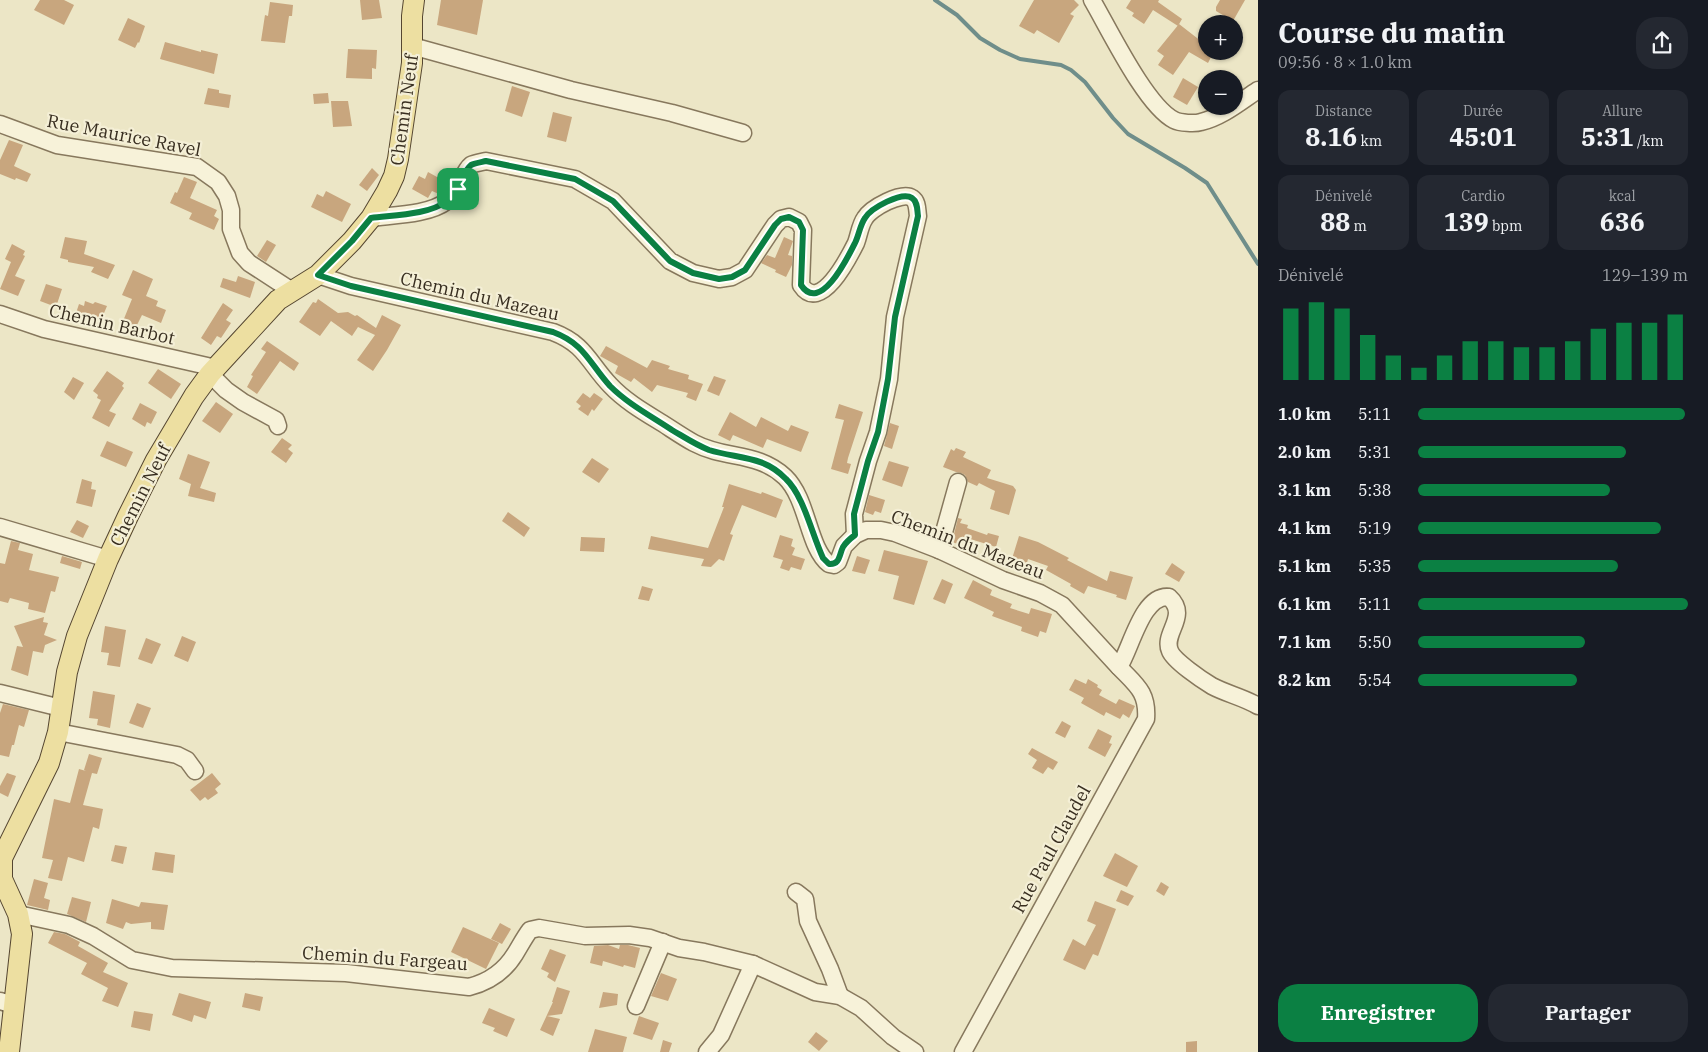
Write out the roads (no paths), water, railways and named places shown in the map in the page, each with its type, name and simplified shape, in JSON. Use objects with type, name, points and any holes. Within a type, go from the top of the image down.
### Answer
[{"type":"main road","name":"Chemin Neuf","points":[[9,1052],[7,1003],[22,934],[18,914],[2,879],[1,868],[6,837],[43,778],[50,763],[58,732],[72,653],[108,559],[156,460],[194,396],[213,371],[278,300],[318,275],[352,241],[371,218],[394,176],[412,63],[414,0]]},
{"type":"street","points":[[1092,0],[1153,102],[1175,121],[1200,123],[1222,114],[1258,90]]},
{"type":"street","points":[[412,46],[571,90],[672,113],[743,134]]},
{"type":"street","name":"Rue Maurice Ravel","points":[[0,124],[58,145],[197,167],[218,182],[226,196],[231,210],[231,229],[240,253],[249,263],[292,291]]},
{"type":"street","points":[[371,218],[434,209],[448,201],[458,189],[466,171],[472,165],[486,161],[575,179],[613,201],[670,261],[693,273],[719,279],[732,277],[745,270],[775,225],[781,219],[789,217],[799,222],[803,230],[801,285],[805,292],[814,294],[823,291],[839,272],[856,242],[865,218],[875,207],[907,196],[913,198],[917,203],[918,216],[895,317],[888,379],[878,432],[854,514],[855,535]]},
{"type":"street","name":"Chemin du Mazeau","points":[[318,275],[351,286],[544,329],[565,336],[582,350],[610,385],[629,402],[694,443],[721,453],[762,461],[776,469],[795,488],[823,558],[829,564],[838,562],[844,546],[855,535],[866,530],[881,530],[939,550],[1003,580],[1040,593],[1062,605],[1119,667]]},
{"type":"street","name":"Chemin Barbot","points":[[0,314],[44,330],[213,371]]},
{"type":"street","points":[[213,371],[226,390],[243,402],[276,420],[278,426]]},
{"type":"street","points":[[939,550],[958,482]]},
{"type":"street","points":[[0,527],[108,559]]},
{"type":"street","points":[[1119,667],[1126,656],[1144,613],[1159,598],[1169,597],[1175,604],[1178,614],[1170,640],[1171,654],[1180,663],[1212,686],[1237,695],[1258,706]]},
{"type":"street","name":"Rue Paul Claudel","points":[[963,1052],[1146,719],[1147,706],[1143,694],[1119,667]]},
{"type":"street","points":[[0,693],[61,708]]},
{"type":"street","points":[[58,732],[177,755],[187,760],[195,771]]},
{"type":"street","points":[[796,892],[805,899],[808,921],[840,996]]},
{"type":"street","name":"Chemin du Fargeau","points":[[18,914],[69,925],[93,936],[132,960],[153,965],[172,968],[346,973],[468,986],[479,984],[497,975],[508,965],[530,930],[539,928],[585,936],[629,935],[650,938],[679,948],[753,964],[815,992],[840,996],[861,1008],[893,1037],[915,1052]]},
{"type":"street","points":[[636,1006],[662,942]]},
{"type":"street","points":[[707,1052],[721,1035],[753,964]]},
{"type":"waterway","points":[[935,0],[957,15],[980,38],[1000,50],[1020,59],[1061,65],[1071,70],[1085,82],[1128,134],[1207,183],[1258,264]]}]
